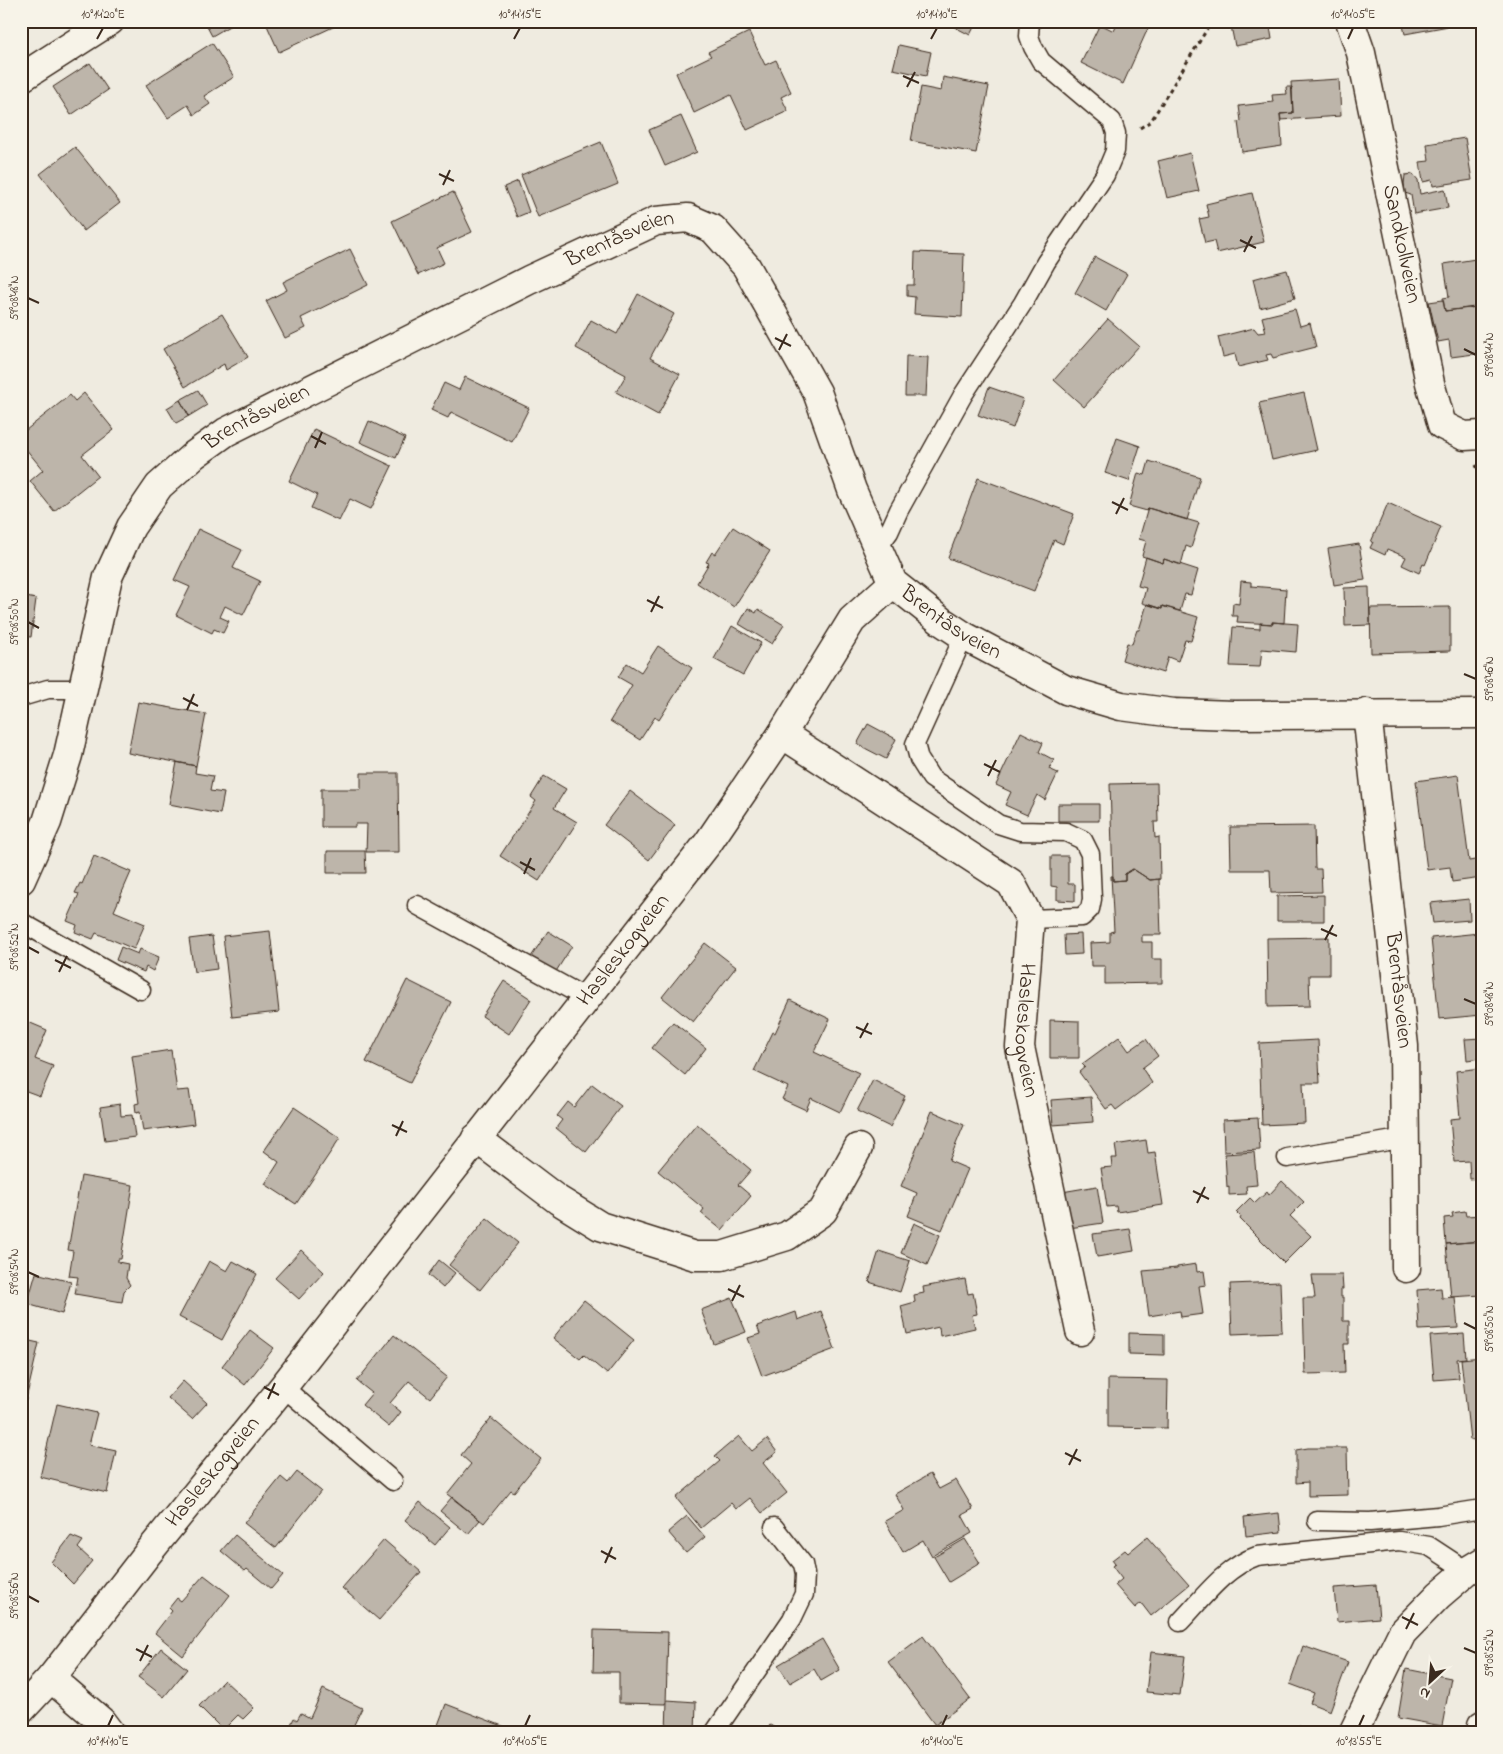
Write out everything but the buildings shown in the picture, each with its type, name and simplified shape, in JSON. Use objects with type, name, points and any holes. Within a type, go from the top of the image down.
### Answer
[{"type":"street","points":[[21,78],[110,21]]},
{"type":"street","name":"Sandkollveien","points":[[1350,21],[1361,53],[1430,383],[1442,424],[1464,436],[1482,436]]},
{"type":"street","name":"Brentåsveien","points":[[21,880],[48,822],[68,755],[108,577],[131,527],[159,486],[194,455],[235,428],[529,280],[656,221],[688,218],[714,229],[746,266],[817,392],[852,490],[893,583],[941,622],[964,636],[1066,690],[1121,706],[1174,713],[1234,715],[1482,714]]},
{"type":"street","name":"Hasleskogveien","points":[[21,1710],[51,1678],[148,1553],[283,1387],[708,843],[782,734],[852,620],[893,583]]},
{"type":"street","name":"Brentåsveien","points":[[1366,713],[1404,1046],[1406,1268]]},
{"type":"street","points":[[782,734],[1012,882],[1030,918]]},
{"type":"street","name":"Hasleskogveien","points":[[1030,918],[1020,1047],[1080,1331]]},
{"type":"street","points":[[476,1138],[558,1200],[600,1226],[695,1256],[722,1256],[787,1236],[823,1211],[858,1148]]},
{"type":"street","points":[[1353,1733],[1402,1633],[1439,1594],[1474,1567]]},
{"type":"street","points":[[51,1678],[102,1721],[110,1733]]},
{"type":"street","points":[[1481,1733],[1482,1725]]},
{"type":"lane","points":[[878,547],[889,532],[903,502],[963,395],[1023,303],[1046,262],[1104,175],[1115,151],[1116,133],[1112,121],[1041,61],[1029,36],[1030,21]]},
{"type":"lane","points":[[964,636],[914,744],[919,759],[931,778],[998,824],[1020,831],[1066,832],[1083,840],[1090,854],[1092,899],[1090,909],[1082,917],[1030,918]]},
{"type":"lane","points":[[21,697],[48,688],[83,689]]},
{"type":"lane","points":[[417,905],[586,998]]},
{"type":"lane","points":[[21,922],[141,990]]},
{"type":"lane","points":[[1286,1158],[1406,1138]]},
{"type":"lane","points":[[283,1387],[393,1481]]},
{"type":"lane","points":[[1317,1521],[1370,1522],[1438,1516],[1482,1508]]},
{"type":"lane","points":[[714,1733],[792,1619],[804,1594],[805,1574],[803,1564],[774,1527]]},
{"type":"lane","points":[[1180,1622],[1232,1568],[1244,1560],[1257,1556],[1399,1541],[1428,1546],[1474,1567]]},
{"type":"path","points":[[1116,133],[1137,130],[1151,121],[1212,21]]}]
